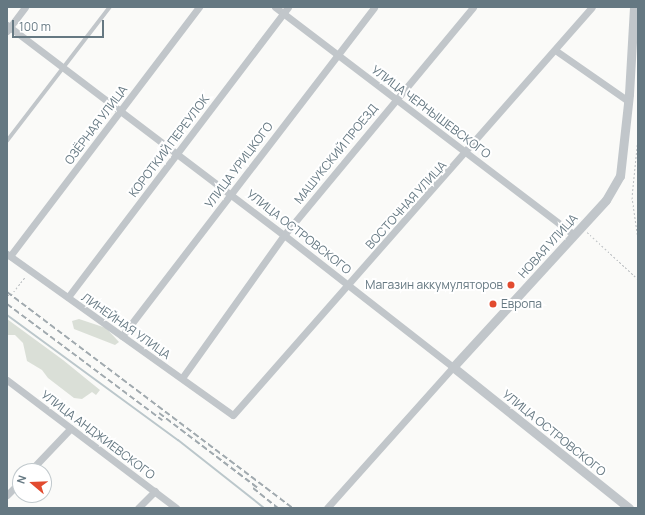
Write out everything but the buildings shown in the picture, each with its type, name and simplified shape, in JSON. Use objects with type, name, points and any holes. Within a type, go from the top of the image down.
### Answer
[{"type":"street","points":[[8,28],[25,7]]},
{"type":"street","name":"ОЗЁРНАЯ УЛИЦА","points":[[8,255],[121,112],[199,7]]},
{"type":"street","name":"УЛИЦА ЧЕРНЫШЕВСКОГО","points":[[275,7],[574,235]]},
{"type":"street","name":"КОРОТКИЙ ПЕРЕУЛОК","points":[[68,297],[288,7]]},
{"type":"street","name":"УЛИЦА УРИЦКОГО","points":[[122,336],[374,7]]},
{"type":"street","name":"МАШУКСКИЙ ПРОЕЗД","points":[[182,378],[284,235],[396,98],[473,7]]},
{"type":"street","name":"ВОСТОЧНАЯ УЛИЦА","points":[[233,415],[349,286],[592,7]]},
{"type":"street","name":"НОВАЯ УЛИЦА","points":[[327,508],[606,200],[620,176],[628,101],[634,7]]},
{"type":"street","name":"УЛИЦА ОСТРОВСКОГО","points":[[8,28],[284,235],[629,508]]},
{"type":"street","points":[[555,50],[628,101]]},
{"type":"street","name":"ЛИНЕЙНАЯ УЛИЦА","points":[[8,255],[233,415]]},
{"type":"street","name":"УЛИЦА АНДЖИЕВСКОГО","points":[[7,380],[176,508]]},
{"type":"street","points":[[38,463],[71,428]]},
{"type":"street","points":[[138,508],[154,491]]},
{"type":"lane","points":[[7,141],[110,7]]},
{"type":"path","points":[[638,137],[632,197],[638,238]]},
{"type":"path","points":[[586,231],[638,279]]},
{"type":"path","points":[[7,295],[11,295],[30,271]]},
{"type":"shaded area","points":[[7,319],[63,360],[100,390],[96,395],[92,392],[82,399],[74,398],[48,378],[42,370],[27,361],[23,343],[15,335],[7,335]]},
{"type":"shaded area","points":[[79,319],[106,328],[119,342],[115,345],[74,329],[72,321]]},
{"type":"waterway","points":[[7,315],[178,440],[264,508]]},
{"type":"railway","points":[[7,292],[293,508]]},
{"type":"railway","points":[[7,304],[162,420]]},
{"type":"railway","points":[[159,413],[259,489]]},
{"type":"railway","points":[[253,488],[278,508]]},
{"type":"place","name":"Магазин аккумуляторов","points":[[511,285]]},
{"type":"place","name":"Европа","points":[[493,304]]}]
